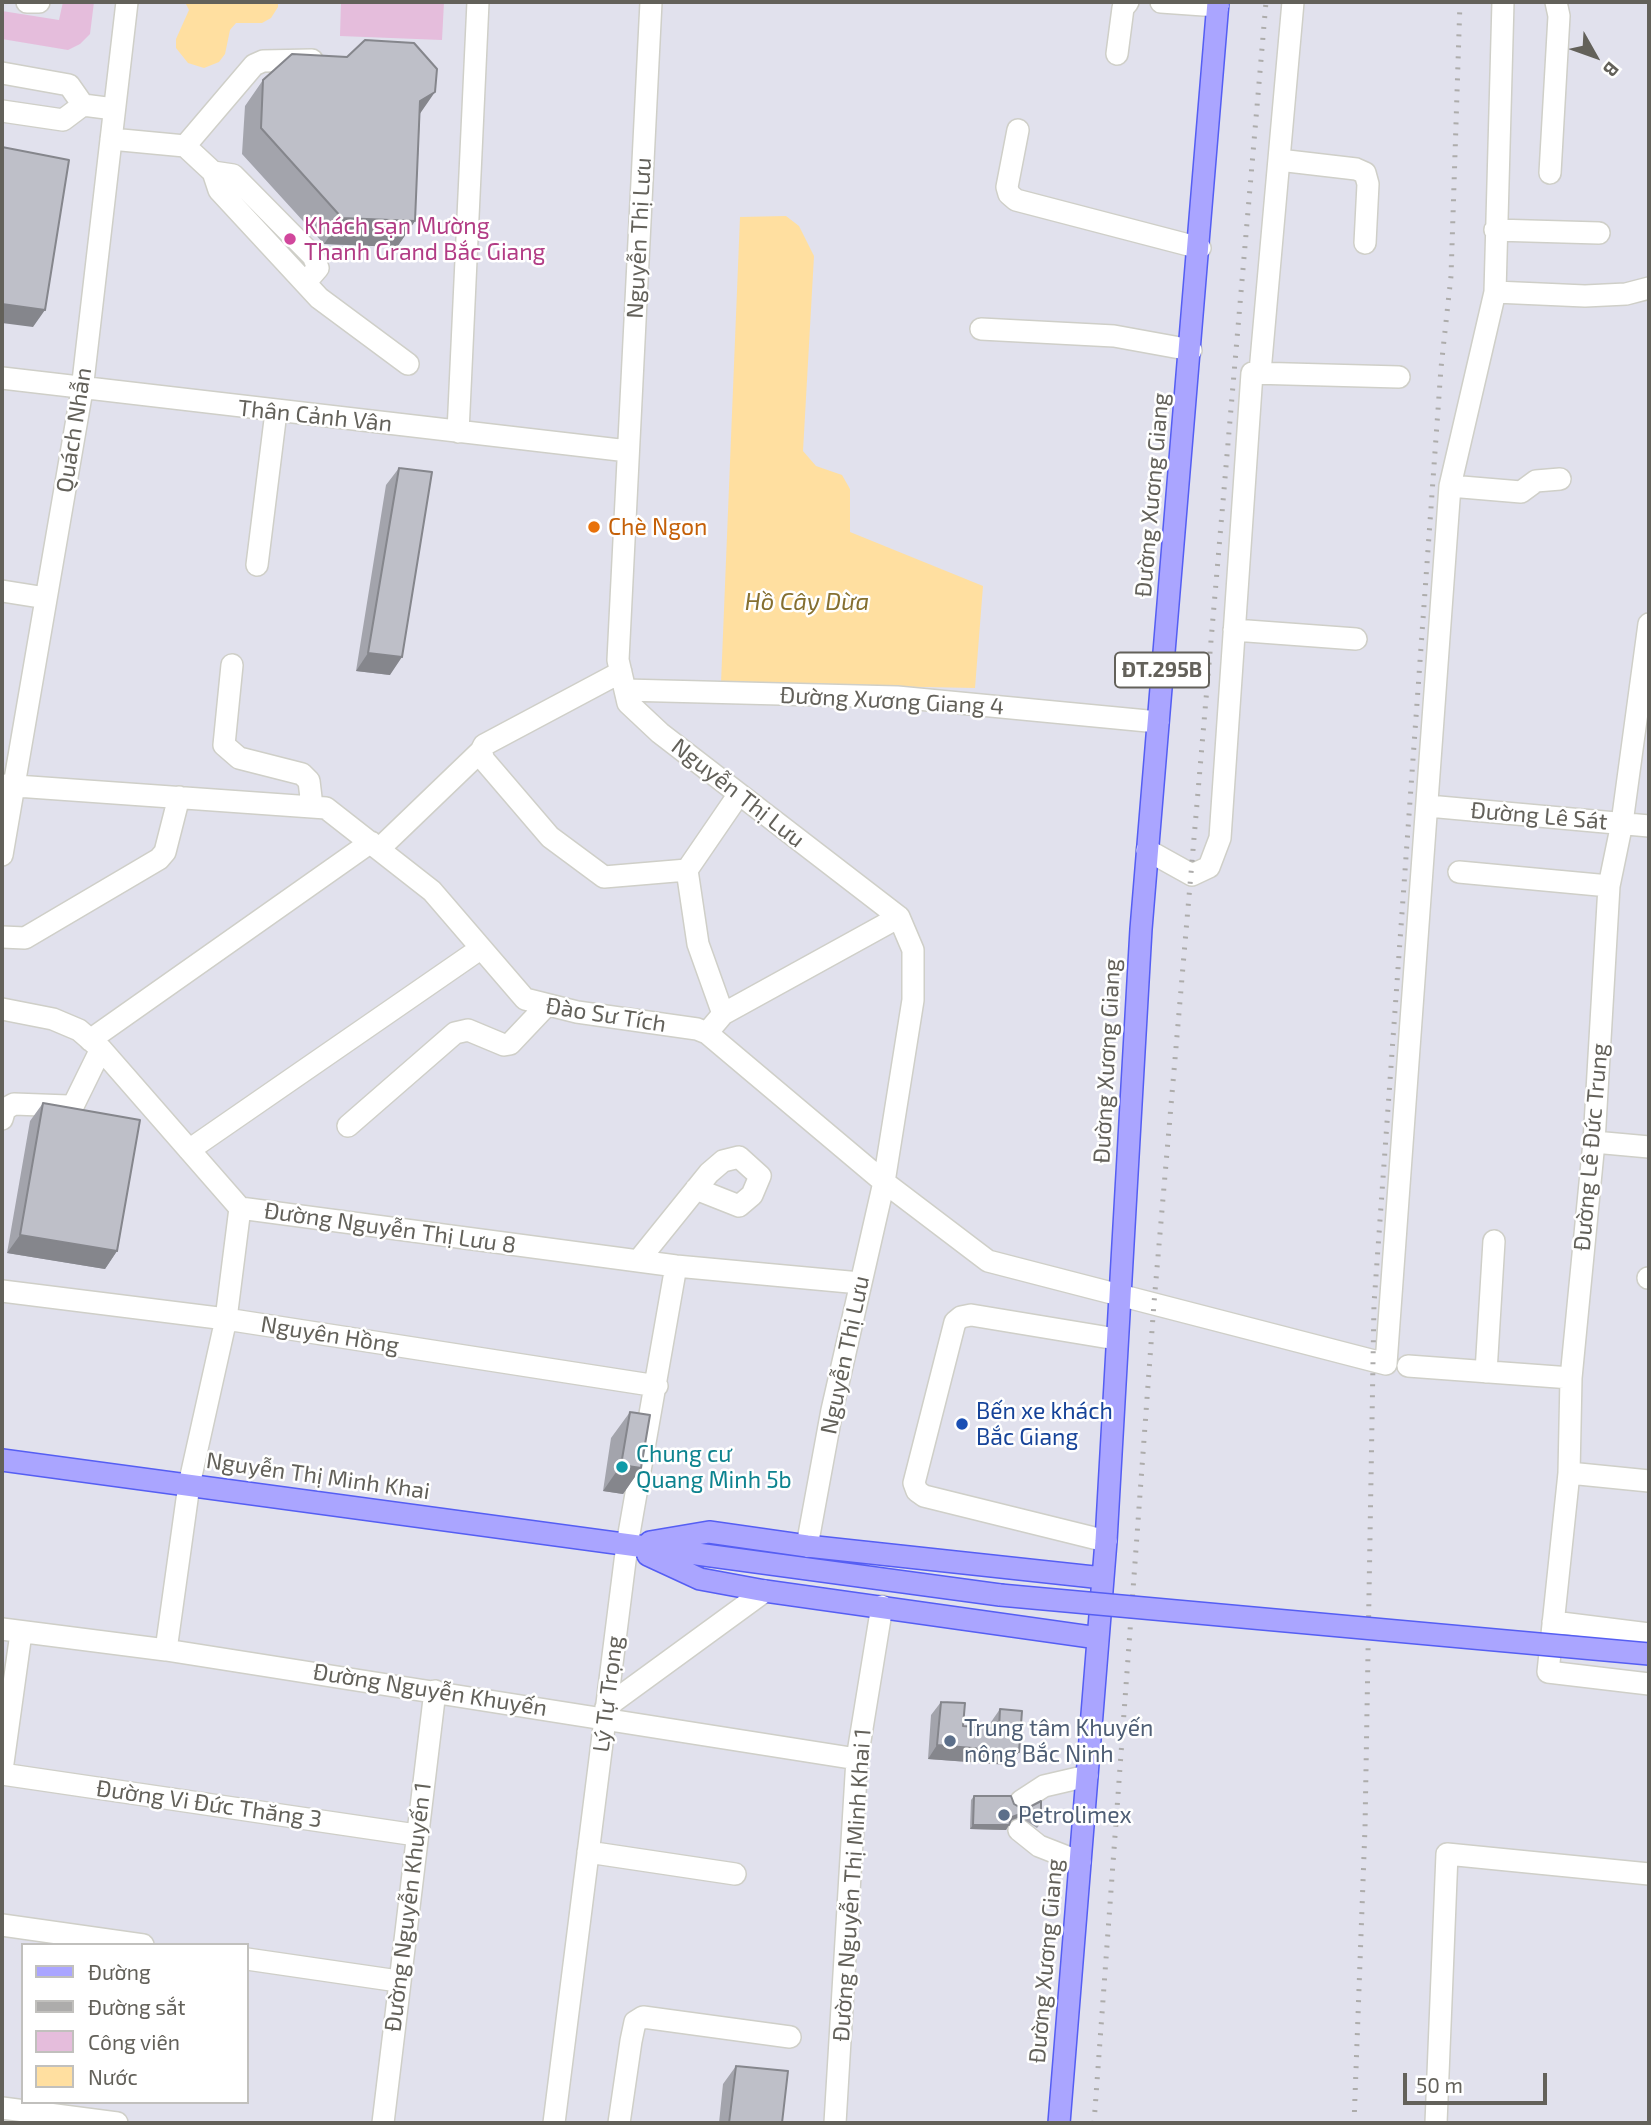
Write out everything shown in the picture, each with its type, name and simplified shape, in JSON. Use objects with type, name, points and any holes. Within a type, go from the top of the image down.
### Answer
[{"type":"main road","name":"Đường Xương Giang","points":[[1059,2123],[1106,1541],[1147,850],[1200,248],[1218,4]]},
{"type":"main road","name":"Nguyễn Thị Minh Khai","points":[[2,1460],[1000,1595],[1649,1654]]},
{"type":"main road","points":[[627,1545],[709,1532],[807,1546],[1103,1578]]},
{"type":"main road","points":[[627,1545],[700,1579],[765,1591],[1098,1638]]},
{"type":"street","points":[[27,2],[39,2]]},
{"type":"street","name":"Quách Nhẫn","points":[[2,855],[8,785],[46,598],[82,390],[127,2]]},
{"type":"street","points":[[458,432],[478,2]]},
{"type":"street","name":"Nguyễn Thị Lưu","points":[[651,2],[618,660],[628,703],[660,733],[899,917],[913,950],[913,1000],[884,1182],[860,1283],[807,1546]]},
{"type":"street","points":[[1117,54],[1123,8],[1128,2]]},
{"type":"street","points":[[1161,2],[1218,4]]},
{"type":"street","points":[[1260,372],[1293,2]]},
{"type":"street","points":[[899,917],[723,1014],[707,1033],[884,1182],[988,1261],[1385,1364],[1450,486],[1495,292],[1503,2]]},
{"type":"street","points":[[1550,173],[1559,16],[1556,2]]},
{"type":"street","points":[[185,146],[254,65],[262,61],[325,60]]},
{"type":"street","points":[[2,73],[69,85],[83,105]]},
{"type":"street","points":[[2,111],[63,120],[83,105],[114,109]]},
{"type":"street","points":[[1018,130],[1007,187],[1009,194],[1016,200],[1200,248]]},
{"type":"street","points":[[111,139],[185,146],[213,172],[219,190],[332,310],[408,364]]},
{"type":"street","points":[[1279,160],[1356,169],[1365,173],[1368,184],[1365,243]]},
{"type":"street","points":[[1496,230],[1599,233]]},
{"type":"street","points":[[1495,292],[1585,296],[1626,294],[1649,288]]},
{"type":"street","points":[[981,329],[1114,336],[1191,350]]},
{"type":"street","points":[[1147,850],[1192,875],[1209,867],[1220,838],[1252,373],[1399,377]]},
{"type":"street","name":"Thân Cảnh Vân","points":[[2,378],[82,390],[628,451]]},
{"type":"street","points":[[257,565],[276,412]]},
{"type":"street","points":[[1450,486],[1521,492],[1536,481],[1560,479]]},
{"type":"street","points":[[2,591],[46,598]]},
{"type":"street","name":"Đường Lê Đức Trung","points":[[1649,624],[1622,823],[1609,886],[1594,1142],[1571,1378],[1569,1473],[1548,1672],[1649,1684]]},
{"type":"street","points":[[1234,630],[1356,639]]},
{"type":"street","points":[[232,665],[224,745],[239,758],[302,774],[309,782],[312,806]]},
{"type":"street","points":[[2,1118],[5,1109],[14,1104],[74,1104],[95,1044],[375,845],[485,745],[623,681]]},
{"type":"street","name":"Đường Xương Giang 4","points":[[623,681],[898,697],[1158,722]]},
{"type":"street","points":[[481,751],[484,760],[550,836],[592,870],[613,878],[687,870]]},
{"type":"street","name":"Đào Sư Tích","points":[[8,785],[326,808],[432,891],[525,999],[546,1006],[707,1033]]},
{"type":"street","points":[[723,1014],[700,952],[687,870],[739,794]]},
{"type":"street","points":[[2,937],[25,938],[159,859],[165,852],[178,797]]},
{"type":"street","name":"Đường Lê Sát","points":[[1428,806],[1649,826]]},
{"type":"street","points":[[1459,872],[1609,886]]},
{"type":"street","points":[[189,1150],[480,949]]},
{"type":"street","points":[[348,1126],[455,1033],[468,1030],[504,1045],[510,1044],[546,1006]]},
{"type":"street","name":"Đường Nguyễn Thị Lưu 8","points":[[2,1009],[53,1019],[79,1030],[95,1044],[240,1208],[676,1266],[860,1283]]},
{"type":"street","points":[[1594,1142],[1649,1147]]},
{"type":"street","points":[[638,1261],[696,1189]]},
{"type":"street","points":[[166,1650],[190,1485],[226,1319],[240,1208]]},
{"type":"street","points":[[1486,1372],[1494,1241]]},
{"type":"street","name":"Lý Tự Trọng","points":[[554,2123],[627,1545],[676,1266]]},
{"type":"street","name":"Nguyên Hồng","points":[[2,1291],[226,1319],[657,1386]]},
{"type":"street","points":[[1106,1541],[923,1496],[917,1492],[914,1483],[955,1322],[961,1317],[971,1315],[1116,1339]]},
{"type":"street","points":[[1408,1366],[1571,1378]]},
{"type":"street","points":[[1569,1473],[1649,1481]]},
{"type":"street","points":[[605,1713],[765,1591]]},
{"type":"street","name":"Đường Nguyễn Thị Minh Khai 1","points":[[835,2123],[857,1759],[882,1606]]},
{"type":"street","points":[[1553,1622],[1649,1634]]},
{"type":"street","points":[[2,1772],[12,1631]]},
{"type":"street","name":"Đường Nguyễn Khuyến","points":[[12,1631],[166,1650],[605,1713],[857,1759]]},
{"type":"street","name":"Đường Nguyễn Khuyến 1","points":[[383,2123],[435,1690]]},
{"type":"street","name":"Đường Vi Đức Thăng 3","points":[[2,1772],[416,1835]]},
{"type":"street","points":[[1021,1801],[1044,1786],[1087,1776]]},
{"type":"street","points":[[1019,1830],[1039,1846],[1080,1862]]},
{"type":"street","points":[[588,1852],[735,1874]]},
{"type":"street","points":[[1436,2123],[1447,1854],[1649,1874]]},
{"type":"street","points":[[2,1925],[129,1943]]},
{"type":"street","points":[[248,1959],[398,1981]]},
{"type":"street","points":[[619,2123],[635,2022],[643,2017],[789,2037]]},
{"type":"street","points":[[2,2108],[117,2123]]},
{"type":"green space","points":[[63,2],[94,2],[90,34],[80,44],[68,50],[2,39],[2,11],[59,20]]},
{"type":"green space","points":[[341,2],[444,2],[442,40],[340,36]]},
{"type":"water","points":[[185,2],[278,2],[278,7],[271,18],[262,23],[236,23],[230,30],[225,54],[219,62],[204,68],[188,63],[176,48],[176,39],[189,10]]},
{"type":"water","name":"Hồ Cây Dừa","points":[[786,216],[799,226],[814,256],[803,451],[816,466],[842,475],[850,489],[850,532],[983,586],[975,688],[721,683],[740,217]]},
{"type":"building","points":[[365,40],[414,43],[437,69],[435,92],[420,101],[415,221],[342,218],[261,128],[263,80],[292,54],[347,57]]},
{"type":"building","points":[[2,147],[69,160],[45,310],[2,304]]},
{"type":"building","points":[[399,468],[432,472],[402,657],[368,653]]},
{"type":"building","points":[[43,1103],[140,1120],[117,1251],[20,1235]]},
{"type":"building","points":[[630,1412],[650,1415],[641,1468],[621,1465]]},
{"type":"building","points":[[941,1702],[965,1703],[963,1726],[999,1729],[1000,1709],[1022,1711],[1019,1752],[937,1745]]},
{"type":"building","name":"Petrolimex","points":[[974,1796],[1011,1796],[1014,1804],[1024,1810],[1041,1801],[1041,1823],[1023,1813],[1012,1817],[1009,1825],[973,1825]]},
{"type":"building","points":[[736,2066],[788,2071],[782,2123],[729,2123]]},
{"type":"railway","points":[[1094,2123],[1154,1303],[1266,2]]},
{"type":"railway","points":[[1354,2123],[1365,1828],[1374,1304],[1441,368],[1451,276],[1460,2]]},
{"type":"place","name":"Khách sạn Mường Thanh Grand Bắc Giang","points":[[290,239]]},
{"type":"place","name":"Chè Ngon","points":[[594,527]]},
{"type":"place","name":"Bến xe khách Bắc Giang","points":[[962,1424]]},
{"type":"place","name":"Chung cư Quang Minh 5b","points":[[622,1467]]},
{"type":"place","name":"Trung tâm Khuyến nông Bắc Ninh","points":[[950,1741]]},
{"type":"place","name":"Petrolimex","points":[[1004,1815]]}]
